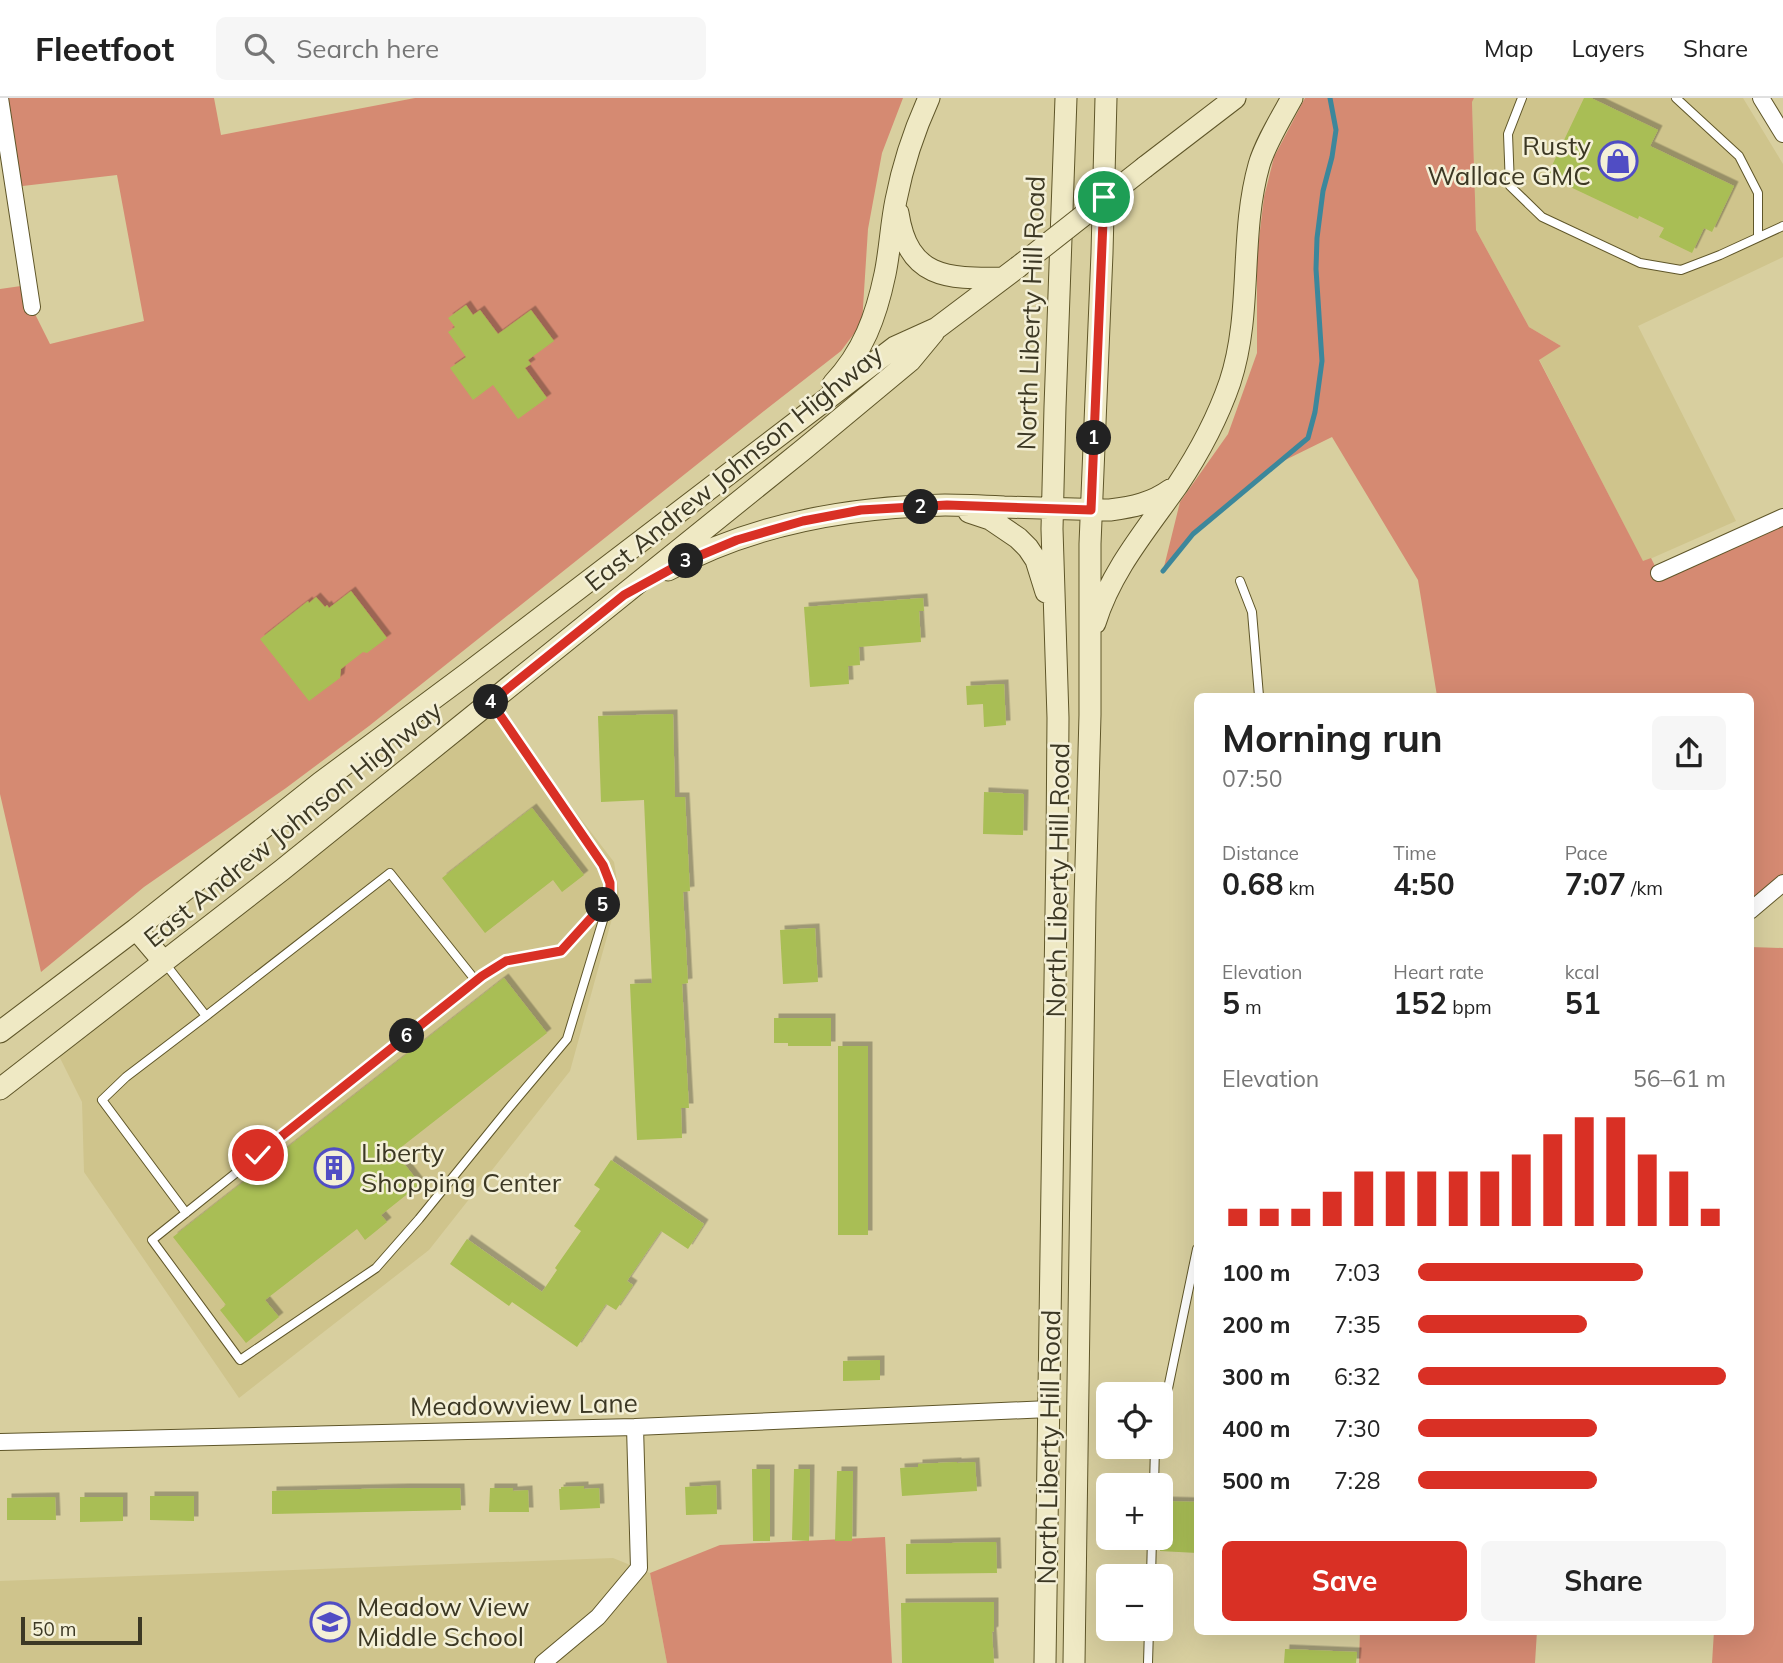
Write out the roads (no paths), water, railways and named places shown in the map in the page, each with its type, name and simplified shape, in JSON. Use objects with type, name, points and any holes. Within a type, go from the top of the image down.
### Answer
[{"type":"main road","points":[[801,419],[848,368],[871,328],[885,274],[895,201],[909,146],[929,98]]},
{"type":"main road","name":"North Liberty Hill Road","points":[[1045,1663],[1058,718],[1053,509],[1066,98]]},
{"type":"main road","name":"North Liberty Hill Road","points":[[1074,1663],[1091,510],[1106,98]]},
{"type":"main road","name":"East Andrew Johnson Highway","points":[[0,1032],[136,929],[320,783],[895,347],[937,328],[1235,98]]},
{"type":"main road","points":[[1090,638],[1116,572],[1178,484],[1207,435],[1230,382],[1242,332],[1251,207],[1259,163],[1292,98]]},
{"type":"main road","points":[[895,201],[901,233],[914,258],[935,272],[966,279],[1010,272]]},
{"type":"main road","name":"East Andrew Johnson Highway","points":[[0,1089],[491,702],[872,394],[910,361],[937,328]]},
{"type":"main road","points":[[624,595],[682,563],[737,540],[803,521],[861,510],[947,505],[1111,510],[1133,507],[1159,498],[1178,484]]},
{"type":"main road","points":[[947,505],[990,519],[1028,548],[1036,560],[1043,580],[1054,626]]},
{"type":"main road","points":[[468,673],[491,702]]},
{"type":"main road","points":[[136,929],[164,962]]},
{"type":"main road","points":[[1049,1409],[1078,1408]]},
{"type":"street","points":[[0,98],[32,307]]},
{"type":"street","points":[[1761,98],[1783,134]]},
{"type":"street","points":[[1659,573],[1783,517]]},
{"type":"street","points":[[1754,908],[1783,883]]},
{"type":"street","name":"Meadowview Lane","points":[[0,1442],[635,1427],[1049,1409]]},
{"type":"street","points":[[543,1663],[598,1617],[639,1568],[635,1427]]},
{"type":"lane","points":[[1522,98],[1508,134],[1510,186],[1542,217],[1640,263],[1681,270],[1783,226]]},
{"type":"lane","points":[[1676,98],[1739,156],[1758,193],[1758,237]]},
{"type":"lane","points":[[1240,581],[1252,612],[1259,693]]},
{"type":"lane","points":[[491,702],[603,865],[610,883],[610,897],[567,1040],[376,1268],[240,1360],[152,1240],[476,981],[506,961],[561,951],[610,897]]},
{"type":"lane","points":[[186,1213],[102,1100],[126,1077],[390,873],[476,981]]},
{"type":"lane","points":[[164,962],[206,1016]]},
{"type":"lane","points":[[1169,1382],[1194,1263]]},
{"type":"lane","points":[[1148,1663],[1149,1641]]},
{"type":"waterway","points":[[1163,571],[1193,534],[1308,438],[1315,412],[1322,361],[1316,269],[1323,191],[1336,130],[1330,98]]},
{"type":"place","name":"Rusty Wallace GMC","points":[[1618,161]]},
{"type":"place","name":"Liberty Shopping Center","points":[[334,1168]]},
{"type":"place","name":"Meadow View Middle School","points":[[330,1622]]}]
